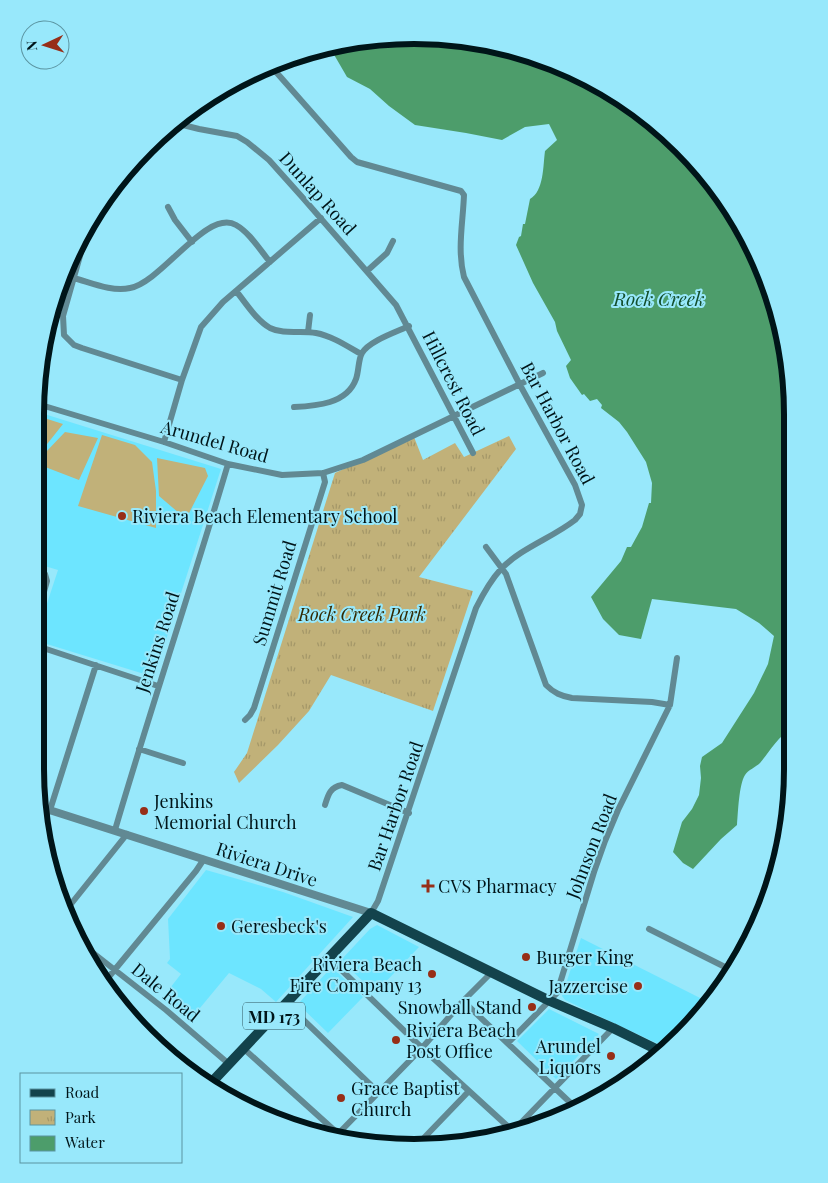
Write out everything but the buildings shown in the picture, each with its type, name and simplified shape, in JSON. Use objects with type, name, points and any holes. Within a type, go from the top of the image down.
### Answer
[{"type":"main road","points":[[371,914],[550,1001],[656,1049]]},
{"type":"main road","name":"MD 173","points":[[213,1080],[371,914]]},
{"type":"street","name":"Bar Harbor Road","points":[[275,71],[357,162],[461,191],[464,195],[460,247],[461,267],[464,276],[520,385],[575,485],[582,504],[580,514],[575,520],[518,555],[502,568],[486,587],[476,608],[409,813],[378,901],[371,914]]},
{"type":"street","name":"Dunlap Road","points":[[184,125],[236,136],[247,142],[269,160],[396,305],[409,326]]},
{"type":"street","points":[[168,207],[174,220],[192,242]]},
{"type":"street","points":[[164,442],[182,380],[201,327],[214,311],[236,291],[321,218]]},
{"type":"street","points":[[74,278],[118,289],[138,286],[158,273],[215,224],[222,222],[229,222],[244,231],[270,262]]},
{"type":"street","points":[[367,272],[387,253],[393,241]]},
{"type":"street","points":[[78,258],[63,316],[64,335],[68,340],[82,348],[182,380]]},
{"type":"street","points":[[236,291],[262,321],[272,329],[324,335],[361,354]]},
{"type":"street","points":[[308,332],[310,315]]},
{"type":"street","points":[[294,408],[322,404],[349,392],[357,378],[361,354],[366,348],[378,340],[409,326]]},
{"type":"street","name":"Hillcrest Road","points":[[409,326],[473,453]]},
{"type":"street","name":"Arundel Road","points":[[44,406],[164,442],[228,464],[282,475],[323,472],[363,460],[543,373]]},
{"type":"street","name":"Jenkins Road","points":[[115,830],[228,464]]},
{"type":"street","name":"Summit Road","points":[[245,720],[254,708],[325,482],[323,472]]},
{"type":"street","points":[[486,548],[506,574],[546,685],[553,692],[572,698],[652,702],[670,705]]},
{"type":"street","points":[[44,574],[47,581],[44,592]]},
{"type":"street","points":[[44,648],[158,686]]},
{"type":"street","name":"Johnson Road","points":[[508,1044],[557,993],[605,842],[618,810],[670,705],[676,658]]},
{"type":"street","points":[[47,814],[50,810],[96,665]]},
{"type":"street","points":[[139,749],[183,763]]},
{"type":"street","points":[[325,805],[330,791],[336,786],[342,785],[409,813]]},
{"type":"street","name":"Riviera Drive","points":[[46,809],[371,914]]},
{"type":"street","points":[[70,905],[127,834]]},
{"type":"street","points":[[108,978],[204,859]]},
{"type":"street","points":[[649,929],[727,967]]},
{"type":"street","name":"Dale Road","points":[[92,952],[166,1010],[229,1064]]},
{"type":"street","points":[[329,958],[508,1127]]},
{"type":"street","points":[[340,1132],[422,1048],[492,972]]},
{"type":"street","points":[[463,1002],[572,1104]]},
{"type":"street","points":[[286,1003],[379,1093]]},
{"type":"street","points":[[521,1124],[613,1028]]},
{"type":"street","points":[[243,1048],[331,1130]]},
{"type":"street","points":[[423,1139],[469,1091]]},
{"type":"shaded area","name":"Riviera Beach Elementary School","points":[[44,414],[221,469],[154,677],[44,643],[44,613],[58,570],[44,566]]},
{"type":"shaded area","points":[[206,870],[283,892],[353,917],[276,1002],[261,989],[229,973],[190,1020],[163,997],[181,974],[167,963],[170,959],[168,919]]},
{"type":"shaded area","points":[[377,925],[419,947],[375,993],[341,960],[370,929]]},
{"type":"shaded area","points":[[581,938],[703,1000],[676,1031],[660,1045],[565,1000],[562,996]]},
{"type":"shaded area","points":[[331,970],[336,971],[363,997],[328,1033],[298,1004]]},
{"type":"shaded area","points":[[549,1009],[599,1034],[556,1079],[517,1041]]},
{"type":"green space","points":[[44,418],[63,424],[44,448]]},
{"type":"green space","points":[[65,432],[98,438],[79,480],[44,467],[45,453]]},
{"type":"green space","points":[[102,435],[135,445],[152,462],[156,491],[156,528],[78,506]]},
{"type":"green space","name":"Rock Creek Park","points":[[509,436],[516,449],[419,577],[473,591],[433,711],[331,675],[309,711],[239,783],[234,772],[247,753],[335,473],[414,437],[423,460],[455,443],[464,457]]},
{"type":"green space","points":[[157,458],[205,468],[208,476],[186,519],[159,496]]},
{"type":"water","name":"Rock Creek","points":[[414,44],[462,47],[510,56],[533,63],[578,82],[620,106],[676,152],[722,208],[735,229],[756,272],[772,318],[781,366],[783,390],[784,734],[760,763],[745,775],[740,792],[737,825],[693,869],[683,863],[673,852],[682,822],[692,809],[699,795],[702,757],[722,743],[754,693],[768,664],[774,636],[759,623],[736,609],[652,599],[641,639],[619,635],[603,619],[591,597],[621,561],[627,547],[631,547],[642,527],[649,503],[651,503],[652,483],[646,462],[627,432],[619,422],[601,408],[602,405],[597,399],[590,401],[584,394],[582,395],[570,378],[566,366],[571,360],[557,331],[555,322],[533,283],[516,245],[521,236],[523,224],[525,224],[530,199],[535,195],[540,184],[545,151],[557,140],[549,124],[525,127],[502,140],[415,125],[370,89],[347,77],[333,53],[366,47]]},
{"type":"place","name":"Riviera Beach Elementary School","points":[[122,516]]},
{"type":"place","name":"Jenkins Memorial Church","points":[[144,811]]},
{"type":"place","name":"CVS Pharmacy","points":[[428,886]]},
{"type":"place","name":"Geresbeck's","points":[[221,926]]},
{"type":"place","name":"Burger King","points":[[526,957]]},
{"type":"place","name":"Riviera Beach Fire Company 13","points":[[432,974]]},
{"type":"place","name":"Jazzercise","points":[[638,986]]},
{"type":"place","name":"Snowball Stand","points":[[532,1007]]},
{"type":"place","name":"Riviera Beach Post Office","points":[[396,1040]]},
{"type":"place","name":"Arundel Liquors","points":[[611,1056]]},
{"type":"place","name":"Grace Baptist Church","points":[[341,1098]]}]
